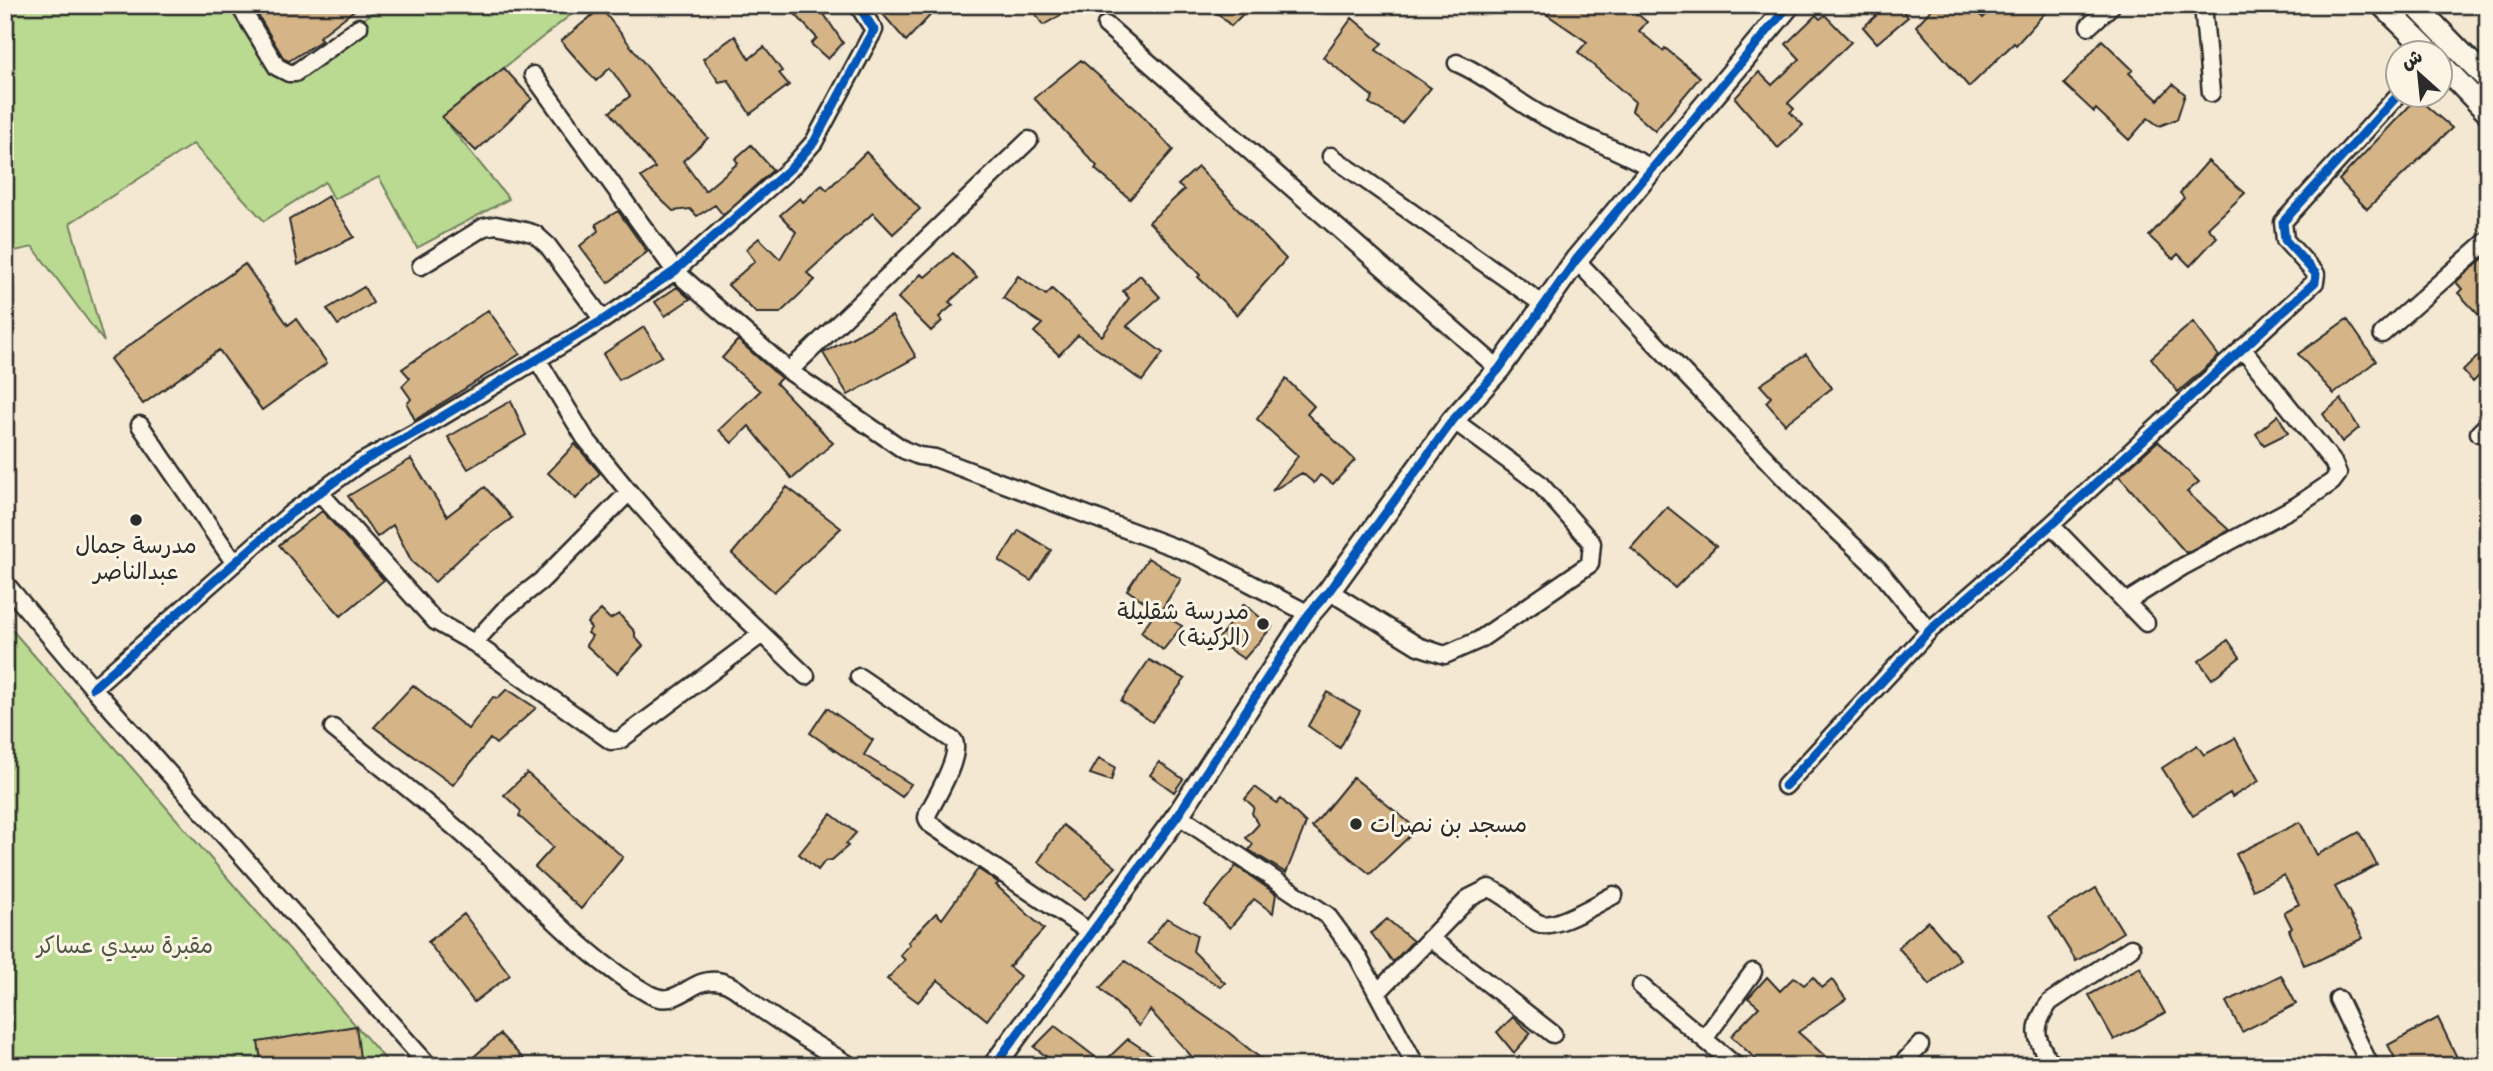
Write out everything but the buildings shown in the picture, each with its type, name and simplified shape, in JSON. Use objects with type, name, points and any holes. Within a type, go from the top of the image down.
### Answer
[{"type":"street","points":[[239,5],[277,67],[289,73],[295,73],[359,27]]},
{"type":"street","points":[[93,688],[290,514],[360,463],[603,320],[675,271],[792,167],[814,142],[874,30],[858,5]]},
{"type":"street","points":[[994,1066],[1178,816],[1309,614],[1329,591],[1452,420],[1499,369],[1576,260],[1789,5]]},
{"type":"street","points":[[2089,26],[2112,5]]},
{"type":"street","points":[[2203,5],[2211,93]]},
{"type":"street","points":[[2382,5],[2416,38]]},
{"type":"street","points":[[2415,5],[2488,80]]},
{"type":"street","points":[[1106,25],[1499,369]]},
{"type":"street","points":[[1457,63],[1488,78],[1546,118],[1653,169]]},
{"type":"street","points":[[533,75],[675,271],[789,371],[904,450],[935,458],[1200,557],[1309,614]]},
{"type":"street","points":[[2454,77],[2488,113]]},
{"type":"street","points":[[1785,786],[1929,631],[2051,526],[2316,281],[2316,274],[2285,240],[2283,222],[2386,108]]},
{"type":"street","points":[[789,371],[1029,140]]},
{"type":"street","points":[[1331,156],[1545,305]]},
{"type":"street","points":[[421,266],[484,227],[496,225],[525,231],[535,234],[548,246],[603,320]]},
{"type":"street","points":[[2382,334],[2488,240]]},
{"type":"street","points":[[1576,260],[1810,505],[1879,570],[1929,631]]},
{"type":"street","points":[[2126,602],[2182,567],[2298,505],[2332,482],[2338,474],[2333,462],[2242,348]]},
{"type":"street","points":[[537,359],[585,438],[629,492],[716,590],[806,676]]},
{"type":"street","points":[[1329,591],[1418,646],[1445,654],[1479,640],[1590,564],[1592,543],[1539,482],[1452,420]]},
{"type":"street","points":[[140,425],[234,562]]},
{"type":"street","points":[[474,643],[503,611],[541,581],[629,492]]},
{"type":"street","points":[[320,493],[435,621],[474,643],[611,741],[617,741],[762,634]]},
{"type":"street","points":[[2051,526],[2146,623]]},
{"type":"street","points":[[5,583],[93,688],[429,1066]]},
{"type":"street","points":[[859,677],[954,741],[956,751],[928,813],[930,824],[1091,933]]},
{"type":"street","points":[[333,728],[473,844],[587,950],[627,980],[658,999],[671,1000],[693,986],[711,981],[731,985],[758,1007],[851,1066]]},
{"type":"street","points":[[1178,816],[1327,915],[1358,957],[1416,1066]]},
{"type":"street","points":[[1377,993],[1469,898],[1489,888],[1504,894],[1540,924],[1552,924],[1570,917],[1614,895]]},
{"type":"street","points":[[1430,938],[1553,1034]]},
{"type":"street","points":[[2052,1066],[2038,1043],[2037,1023],[2040,1015],[2050,1002],[2132,948]]},
{"type":"street","points":[[1704,1039],[1753,972]]},
{"type":"street","points":[[1641,986],[1737,1066]]},
{"type":"street","points":[[2338,999],[2370,1066]]},
{"type":"street","points":[[1900,1066],[1920,1045]]},
{"type":"green space","points":[[5,5],[240,5],[289,73],[383,5],[583,5],[442,117],[509,199],[417,248],[379,177],[334,199],[325,182],[264,221],[193,144],[70,223],[104,342],[33,247],[5,253]]},
{"type":"green space","name":"مقبرة سيدي عساكر","points":[[6,623],[391,1066],[5,1066]]},
{"type":"cycle path","points":[[93,688],[290,514],[360,463],[603,320],[675,271],[792,167],[814,142],[874,30],[858,5]]},
{"type":"cycle path","points":[[994,1066],[1178,815],[1309,614],[1329,591],[1453,420],[1499,369],[1576,260],[1789,5]]},
{"type":"cycle path","points":[[1785,786],[1929,631],[2051,525],[2315,282],[2316,274],[2285,240],[2283,222],[2386,108]]},
{"type":"place","name":"مدرسة جمال عبدالناصر","points":[[136,520]]},
{"type":"place","name":"مدرسة شقليلة (الركينة)","points":[[1263,624]]},
{"type":"place","name":"مسجد بن نصرات","points":[[1356,824]]}]
